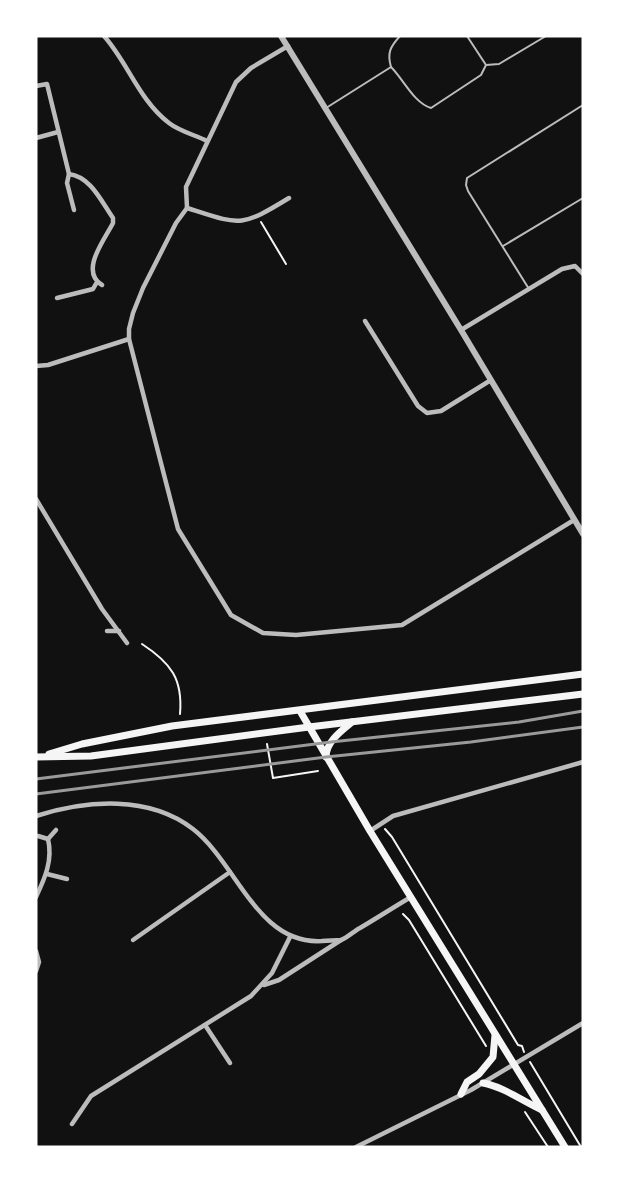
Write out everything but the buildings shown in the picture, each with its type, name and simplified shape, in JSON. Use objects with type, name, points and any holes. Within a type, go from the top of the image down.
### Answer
[{"type":"main road","points":[[38,757],[82,744],[172,726],[583,674]]},
{"type":"main road","points":[[38,757],[91,756],[583,694]]},
{"type":"main road","points":[[300,711],[370,831],[565,1147]]},
{"type":"main road","points":[[326,757],[326,750],[336,736],[352,722]]},
{"type":"main road","points":[[461,1094],[466,1082],[479,1074],[493,1057],[495,1034]]},
{"type":"main road","points":[[483,1083],[499,1087],[542,1110]]},
{"type":"street","points":[[104,36],[115,48],[150,106],[170,124],[207,141]]},
{"type":"street","points":[[281,36],[583,534]]},
{"type":"street","points":[[288,46],[251,68],[236,82],[186,187],[187,208],[176,223],[143,288],[131,321],[129,339],[178,529],[231,615],[263,633],[296,635],[402,625],[574,519]]},
{"type":"street","points":[[36,86],[47,84],[69,174],[67,183],[74,210]]},
{"type":"street","points":[[36,138],[58,132]]},
{"type":"street","points":[[69,174],[87,181],[113,218],[113,223],[93,260],[93,271],[97,282],[102,285]]},
{"type":"street","points":[[187,208],[230,222],[243,222],[258,217],[289,198]]},
{"type":"street","points":[[461,330],[562,269],[575,266],[583,274]]},
{"type":"street","points":[[57,298],[93,290],[97,282]]},
{"type":"street","points":[[365,321],[418,406],[427,413],[441,411],[491,380]]},
{"type":"street","points":[[36,366],[48,365],[129,339]]},
{"type":"street","points":[[36,499],[102,609],[127,643]]},
{"type":"street","points":[[107,631],[119,631]]},
{"type":"street","points":[[370,831],[393,816],[583,762]]},
{"type":"street","points":[[36,816],[54,810],[103,804],[146,807],[165,813],[194,829],[207,842],[267,920],[290,936],[314,941],[341,939]]},
{"type":"street","points":[[48,839],[56,830]]},
{"type":"street","points":[[38,836],[48,839]]},
{"type":"street","points":[[36,897],[47,874],[51,849],[48,839]]},
{"type":"street","points":[[133,940],[230,872]]},
{"type":"street","points":[[47,874],[67,879]]},
{"type":"street","points":[[263,986],[279,980],[411,897]]},
{"type":"street","points":[[72,1124],[91,1096],[251,996],[263,986],[290,936]]},
{"type":"street","points":[[36,951],[39,962],[36,971]]},
{"type":"street","points":[[356,1147],[483,1083],[583,1023]]},
{"type":"street","points":[[205,1025],[230,1063]]},
{"type":"lane","points":[[400,36],[391,45],[388,57],[391,67],[404,80],[416,100],[430,108],[440,104],[481,75],[486,65]]},
{"type":"lane","points":[[468,36],[486,65]]},
{"type":"lane","points":[[486,65],[499,64],[546,36]]},
{"type":"lane","points":[[326,108],[391,67]]},
{"type":"lane","points":[[529,289],[468,191],[467,178],[473,172],[583,105]]},
{"type":"lane","points":[[503,246],[583,198]]},
{"type":"path","points":[[258,217],[286,264]]},
{"type":"path","points":[[142,644],[161,657],[174,674],[181,695],[180,714]]},
{"type":"path","points":[[267,744],[273,778],[318,771]]},
{"type":"path","points":[[382,824],[523,1050]]},
{"type":"path","points":[[403,914],[409,920],[487,1052]]},
{"type":"path","points":[[532,1065],[581,1147]]},
{"type":"path","points":[[523,1110],[548,1147]]},
{"type":"railway","points":[[36,779],[331,742],[519,722],[583,711]]},
{"type":"railway","points":[[36,794],[583,727]]}]
